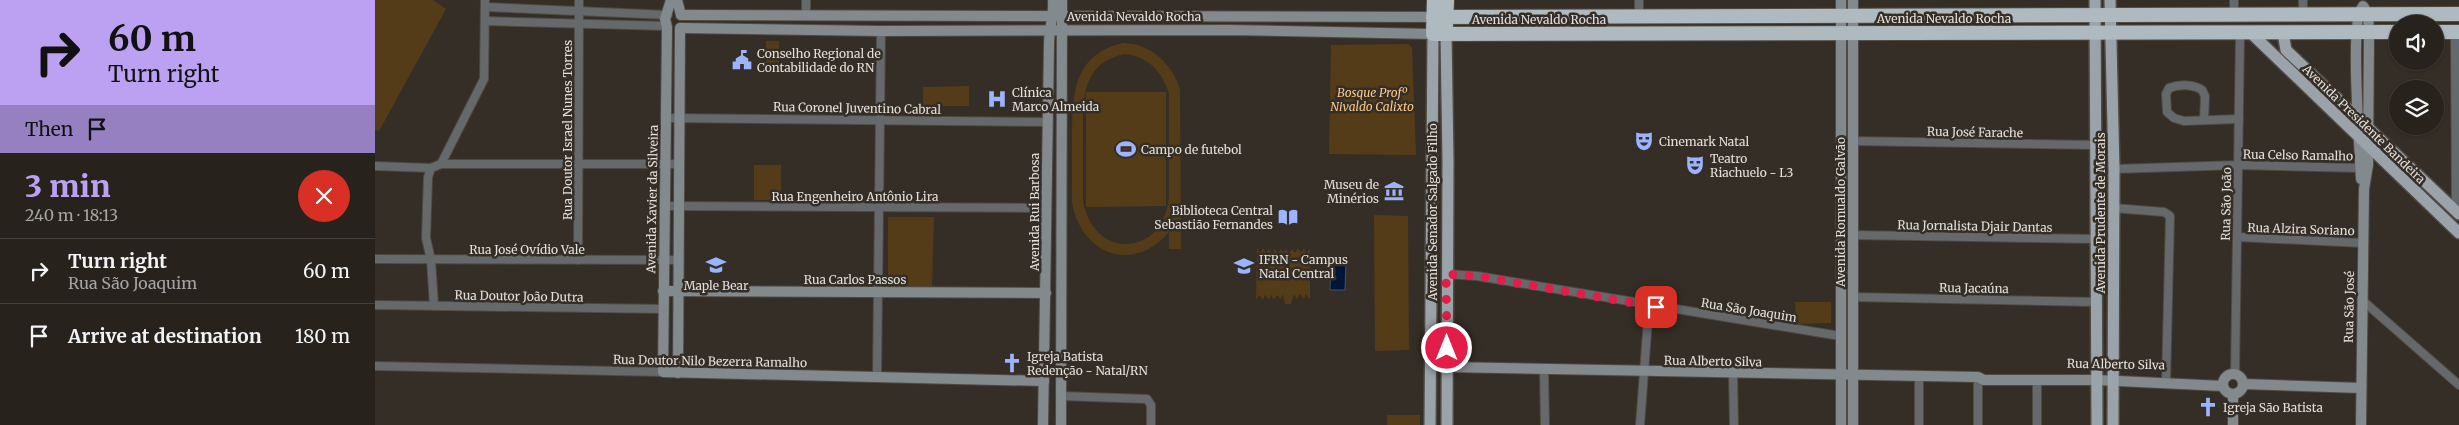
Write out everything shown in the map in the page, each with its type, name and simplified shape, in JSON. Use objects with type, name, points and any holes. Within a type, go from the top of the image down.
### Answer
[{"type":"highway","name":"Avenida Senador Salgado Filho","points":[[1433,0],[1440,17],[1440,34]]},
{"type":"highway","name":"Avenida Senador Salgado Filho","points":[[1440,17],[1447,0]]},
{"type":"highway","name":"Avenida Nevaldo Rocha","points":[[1440,17],[1848,17],[2103,14],[2234,7],[2303,7],[2459,14]]},
{"type":"highway","name":"Avenida Nevaldo Rocha","points":[[1440,34],[2283,34],[2389,32]]},
{"type":"highway","points":[[2444,32],[2457,32]]},
{"type":"main road","points":[[671,0],[668,15],[665,19],[667,27],[673,30],[681,28]]},
{"type":"main road","points":[[677,0],[684,22],[681,28],[678,372]]},
{"type":"main road","name":"Avenida Rui Barbosa","points":[[1053,0],[1062,31],[1061,425]]},
{"type":"main road","name":"Avenida Rui Barbosa","points":[[1043,425],[1046,353],[1045,194],[1049,31],[1058,16],[1061,0]]},
{"type":"main road","name":"Avenida Romualdo Galvão","points":[[1841,0],[1848,17]]},
{"type":"main road","name":"Avenida Romualdo Galvão","points":[[1841,425],[1840,336],[1848,17],[1853,0]]},
{"type":"main road","name":"Avenida Prudente de Morais","points":[[2095,0],[2103,14],[2114,169],[2113,425]]},
{"type":"main road","name":"Avenida Prudente de Morais","points":[[2103,14],[2110,0]]},
{"type":"main road","name":"Rua São José","points":[[2363,9],[2368,129],[2361,168],[2364,189]]},
{"type":"main road","points":[[668,15],[676,12],[681,15]]},
{"type":"main road","name":"Avenida Nevaldo Rocha","points":[[681,15],[1440,17]]},
{"type":"main road","name":"Avenida Xavier da Silveira","points":[[663,372],[667,27]]},
{"type":"main road","name":"Avenida Nevaldo Rocha","points":[[681,28],[881,31],[1230,30],[1440,34]]},
{"type":"main road","name":"Avenida Romualdo Galvão","points":[[1848,33],[1853,142],[1853,425]]},
{"type":"main road","name":"Avenida Prudente de Morais","points":[[2097,425],[2097,145],[2104,33]]},
{"type":"main road","name":"Avenida Presidente Bandeira","points":[[2246,33],[2459,233]]},
{"type":"main road","name":"Rua São José","points":[[2361,425],[2364,143],[2358,120],[2363,33]]},
{"type":"main road","name":"Avenida Senador Salgado Filho","points":[[1440,34],[1448,191],[1446,274],[1447,425]]},
{"type":"main road","name":"Avenida Senador Salgado Filho","points":[[1430,425],[1433,191],[1440,34]]},
{"type":"main road","name":"Avenida Presidente Bandeira","points":[[2283,34],[2286,50],[2457,212]]},
{"type":"main road","points":[[2392,170],[2403,171],[2443,199]]},
{"type":"main road","points":[[1046,177],[1062,180]]},
{"type":"main road","points":[[1433,191],[1439,185],[1448,191]]},
{"type":"main road","points":[[1045,194],[1055,195],[1061,199]]},
{"type":"main road","name":"Rua Carlos Passos","points":[[663,291],[1046,293]]},
{"type":"main road","points":[[1046,353],[1061,356]]},
{"type":"main road","name":"Rua Alberto Silva","points":[[1447,367],[1978,378],[1984,380],[2113,378],[2224,383]]},
{"type":"main road","name":"Rua Doutor Nilo Bezerra Ramalho","points":[[663,372],[1045,381]]},
{"type":"main road","name":"Rua Alberto Silva","points":[[1978,378],[1984,374],[2097,378]]},
{"type":"main road","points":[[2235,374],[2241,378],[2243,384],[2241,390],[2233,394],[2226,391],[2224,383],[2235,374]]},
{"type":"main road","points":[[2243,384],[2361,388]]},
{"type":"main road","points":[[2233,394],[2233,425]]},
{"type":"street","name":"Rua Doutor Israel Nunes Torres","points":[[578,260],[579,0]]},
{"type":"street","points":[[806,0],[806,16]]},
{"type":"street","points":[[1639,0],[1639,16]]},
{"type":"street","points":[[441,164],[484,78],[485,3],[668,15]]},
{"type":"street","points":[[485,20],[667,27]]},
{"type":"street","points":[[877,377],[881,31]]},
{"type":"street","points":[[2457,32],[2457,212]]},
{"type":"street","name":"Rua São João","points":[[2235,374],[2239,119],[2246,33]]},
{"type":"street","points":[[2204,120],[2205,96],[2202,90],[2183,85],[2169,88],[2165,103],[2167,112],[2171,116],[2184,121],[2239,119]]},
{"type":"street","name":"Rua Coronel Juventino Cabral","points":[[666,118],[1047,122]]},
{"type":"street","name":"Rua José Farache","points":[[1853,142],[2097,145]]},
{"type":"street","points":[[375,166],[431,168],[441,164],[680,164]]},
{"type":"street","name":"Rua Celso Ramalho","points":[[2114,169],[2239,164],[2361,168]]},
{"type":"street","points":[[431,168],[428,177],[426,238],[431,260],[434,306]]},
{"type":"street","name":"Rua Engenheiro Antônio Lira","points":[[665,206],[1046,208]]},
{"type":"street","points":[[2113,208],[2164,212],[2170,216],[2166,380]]},
{"type":"street","name":"Rua Jornalista Djair Dantas","points":[[1852,235],[2098,239]]},
{"type":"street","name":"Rua Alzira Soriano","points":[[2238,237],[2363,243]]},
{"type":"street","name":"Rua José Ovídio Vale","points":[[375,259],[679,260]]},
{"type":"street","name":"Rua São Joaquim","points":[[1446,274],[1477,276],[1649,306],[1840,336]]},
{"type":"street","name":"Rua Jacaúna","points":[[1852,297],[2097,302]]},
{"type":"street","points":[[2362,300],[2459,385]]},
{"type":"street","name":"Rua Doutor João Dutra","points":[[375,306],[663,309]]},
{"type":"street","points":[[1641,425],[1643,372],[1649,306]]},
{"type":"street","name":"Rua Doutor Nilo Bezerra Ramalho","points":[[375,366],[663,372]]},
{"type":"street","points":[[1544,369],[1545,425]]},
{"type":"street","points":[[1733,373],[1734,425]]},
{"type":"street","points":[[1919,377],[1919,425]]},
{"type":"street","points":[[1978,378],[1978,425]]},
{"type":"street","points":[[2037,380],[2037,425]]},
{"type":"street","points":[[1061,396],[1143,398],[1151,405],[1151,425]]},
{"type":"green space","points":[[375,0],[433,0],[446,9],[379,131],[375,130]]},
{"type":"green space","points":[[766,41],[779,41],[779,74],[766,74]]},
{"type":"green space","points":[[1123,43],[1133,44],[1151,51],[1166,63],[1180,89],[1181,249],[1169,249],[1169,232],[1155,245],[1140,252],[1125,255],[1111,253],[1098,246],[1086,235],[1078,221],[1072,203],[1072,122],[1075,92],[1085,67],[1094,57],[1106,49]],"holes":[[[1124,54],[1133,55],[1153,66],[1163,79],[1169,94],[1169,196],[1165,216],[1156,231],[1143,240],[1129,244],[1114,242],[1101,235],[1090,221],[1083,202],[1083,113],[1084,100],[1091,76],[1109,59]]]},
{"type":"green space","name":"Bosque Profº Nivaldo Calixto","points":[[1408,44],[1412,47],[1416,155],[1329,154],[1331,45]]},
{"type":"green space","points":[[969,86],[969,106],[923,106],[923,87]]},
{"type":"green space","name":"Campo de futebol","points":[[1086,92],[1166,92],[1166,206],[1086,207]]},
{"type":"green space","points":[[754,165],[781,165],[781,200],[754,200]]},
{"type":"green space","points":[[1374,215],[1408,216],[1409,350],[1375,351]]},
{"type":"green space","points":[[888,217],[934,217],[932,288],[888,287]]},
{"type":"green space","points":[[1257,248],[1260,253],[1263,248],[1266,253],[1269,249],[1272,253],[1275,249],[1278,253],[1281,249],[1284,253],[1286,249],[1289,253],[1292,249],[1295,253],[1298,248],[1301,253],[1304,248],[1306,254],[1310,248],[1310,300],[1306,294],[1304,299],[1300,294],[1297,299],[1294,294],[1291,304],[1285,304],[1283,294],[1281,299],[1277,295],[1274,300],[1271,295],[1269,300],[1265,295],[1263,300],[1259,295],[1256,300]]},
{"type":"green space","points":[[1795,302],[1831,302],[1831,323],[1796,324]]},
{"type":"green space","points":[[1387,415],[1420,415],[1420,425],[1387,425]]},
{"type":"water","points":[[1331,260],[1346,260],[1345,290],[1330,290]]},
{"type":"place","name":"Conselho Regional de Contabilidade do RN","points":[[742,60]]},
{"type":"place","name":"Clínica Marco Almeida","points":[[997,99]]},
{"type":"place","name":"Cinemark Natal","points":[[1644,141]]},
{"type":"place","name":"Campo de futebol","points":[[1126,149]]},
{"type":"place","name":"Teatro Riachuelo - L3","points":[[1695,165]]},
{"type":"place","name":"Museu de Minérios","points":[[1394,191]]},
{"type":"place","name":"Biblioteca Central Sebastião Fernandes","points":[[1288,217]]},
{"type":"place","name":"Maple Bear","points":[[716,265]]},
{"type":"place","name":"IFRN - Campus Natal Central","points":[[1244,266]]},
{"type":"place","name":"Igreja Batista Redenção - Natal/RN","points":[[1012,363]]},
{"type":"place","name":"Igreja São Batista","points":[[2208,407]]},
{"type":"route","points":[[1447,348],[1446,274],[1477,276],[1656,307]]}]
